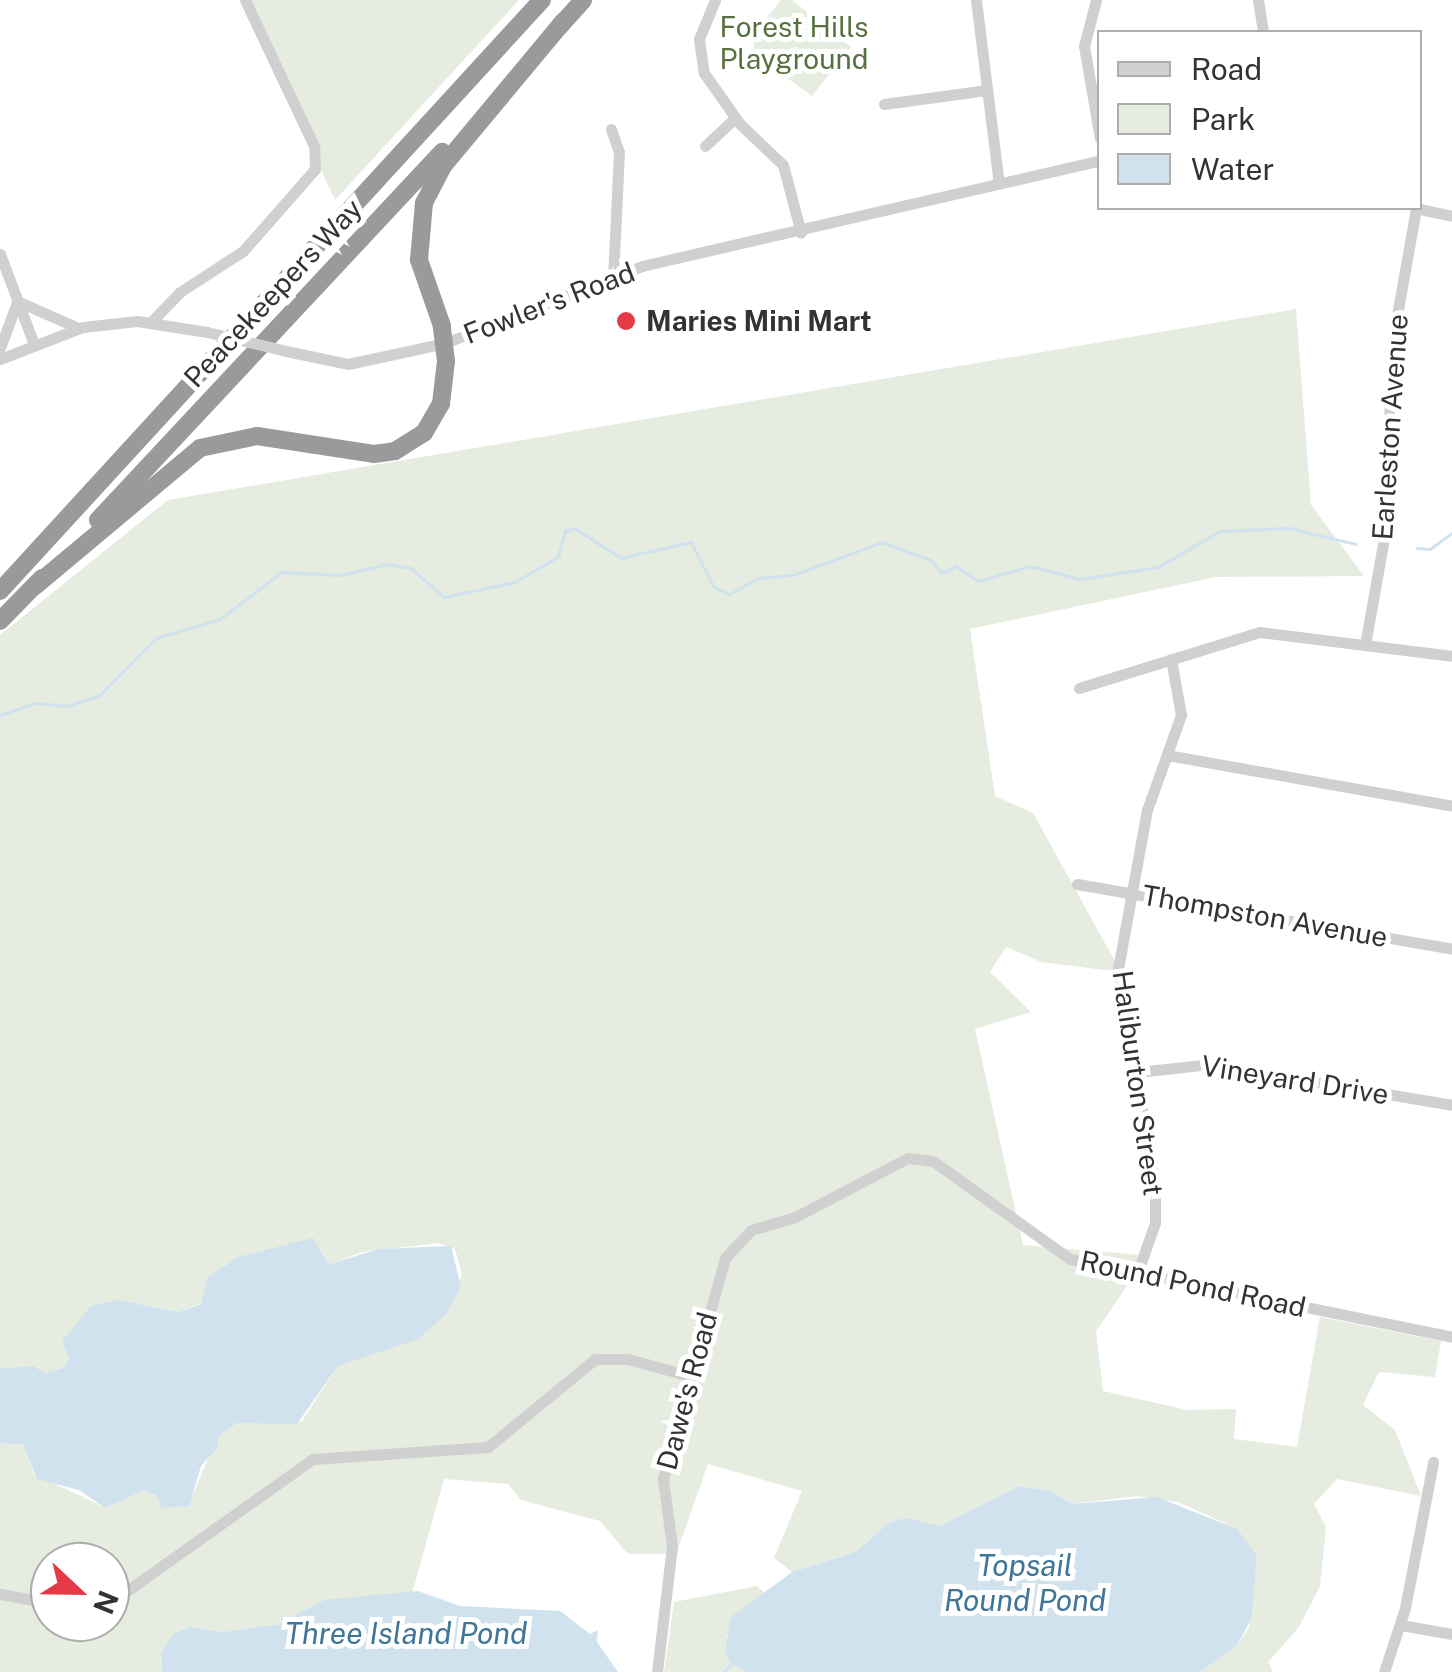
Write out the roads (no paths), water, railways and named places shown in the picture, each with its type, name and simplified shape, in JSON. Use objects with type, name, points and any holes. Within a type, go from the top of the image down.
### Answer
[{"type":"highway","name":"Peacekeepers Way","points":[[0,591],[541,0]]},
{"type":"highway","name":"Peacekeepers Way","points":[[0,621],[583,0]]},
{"type":"highway","points":[[34,586],[200,448],[257,436],[374,454],[412,444],[441,404],[445,344],[418,260],[424,203],[443,166],[564,21]]},
{"type":"street","points":[[715,0],[699,39],[704,72],[734,118],[784,165],[800,233]]},
{"type":"street","points":[[976,0],[999,184]]},
{"type":"street","points":[[1096,0],[1084,46],[1097,122]]},
{"type":"street","points":[[1258,0],[1264,30]]},
{"type":"street","points":[[150,323],[180,292],[243,252],[314,168],[314,146],[247,1]]},
{"type":"street","points":[[884,104],[987,90]]},
{"type":"street","points":[[705,146],[734,118]]},
{"type":"street","points":[[611,129],[619,152],[613,278]]},
{"type":"street","name":"Fowler's Road","points":[[0,359],[33,342],[83,328],[150,323],[348,364],[445,344],[613,278],[1097,161]]},
{"type":"street","points":[[1422,209],[1452,216]]},
{"type":"street","name":"Earleston Avenue","points":[[1364,645],[1389,499],[1391,349],[1416,210]]},
{"type":"street","points":[[0,254],[33,342]]},
{"type":"street","points":[[16,301],[49,320],[83,328]]},
{"type":"street","points":[[0,348],[16,301]]},
{"type":"street","points":[[1079,688],[1274,631],[1452,656]]},
{"type":"street","name":"Haliburton Street","points":[[1137,1274],[1156,1206],[1138,1072],[1118,969],[1147,810],[1182,706],[1171,659]]},
{"type":"street","points":[[1166,755],[1452,806]]},
{"type":"street","name":"Thompston Avenue","points":[[1077,884],[1452,949]]},
{"type":"street","name":"Vineyard Drive","points":[[1138,1072],[1210,1064],[1452,1105]]},
{"type":"street","name":"Round Pond Road","points":[[742,1237],[921,1157],[1050,1249],[1137,1274],[1452,1337]]},
{"type":"street","name":"Dawe's Road","points":[[658,1672],[672,1546],[662,1492],[719,1271],[742,1237]]},
{"type":"street","points":[[130,1590],[313,1459],[488,1448],[574,1371],[606,1357],[690,1376]]},
{"type":"street","points":[[1384,1672],[1402,1625],[1433,1462]]},
{"type":"street","points":[[0,1594],[30,1599]]},
{"type":"street","points":[[1402,1625],[1452,1634]]},
{"type":"water","points":[[313,1238],[329,1264],[379,1249],[451,1246],[461,1287],[446,1314],[418,1339],[338,1366],[297,1424],[237,1423],[217,1437],[218,1447],[201,1466],[189,1506],[161,1508],[157,1496],[144,1490],[105,1508],[79,1490],[37,1479],[23,1445],[0,1443],[0,1368],[34,1366],[45,1373],[63,1368],[69,1359],[62,1341],[91,1306],[119,1300],[178,1312],[201,1304],[208,1277],[238,1257]]},
{"type":"water","name":"Topsail Round Pond","points":[[1020,1486],[1050,1491],[1073,1504],[1157,1497],[1237,1529],[1257,1556],[1251,1620],[1237,1645],[1200,1672],[746,1672],[731,1664],[725,1653],[730,1618],[792,1572],[856,1552],[888,1523],[906,1518],[939,1526]]},
{"type":"water","name":"Three Island Pond","points":[[418,1591],[460,1606],[560,1611],[590,1634],[598,1630],[597,1642],[618,1672],[162,1672],[161,1651],[174,1633],[192,1627],[222,1632],[280,1624],[324,1600]]},
{"type":"waterway","points":[[0,715],[34,703],[68,706],[100,695],[156,638],[220,619],[282,572],[340,575],[388,564],[411,568],[444,597],[515,582],[558,557],[565,531],[575,528],[621,558],[691,542],[714,587],[730,594],[758,578],[793,575],[882,542],[931,560],[942,573],[956,566],[978,581],[1030,566],[1080,579],[1158,567],[1220,531],[1289,528],[1356,544]]},
{"type":"waterway","points":[[1417,548],[1430,549],[1452,533]]},
{"type":"waterway","points":[[724,1672],[731,1664]]},
{"type":"place","name":"Maries Mini Mart","points":[[626,321]]},
{"type":"park label","name":"Forest Hills Playground","points":[[794,43]]}]
